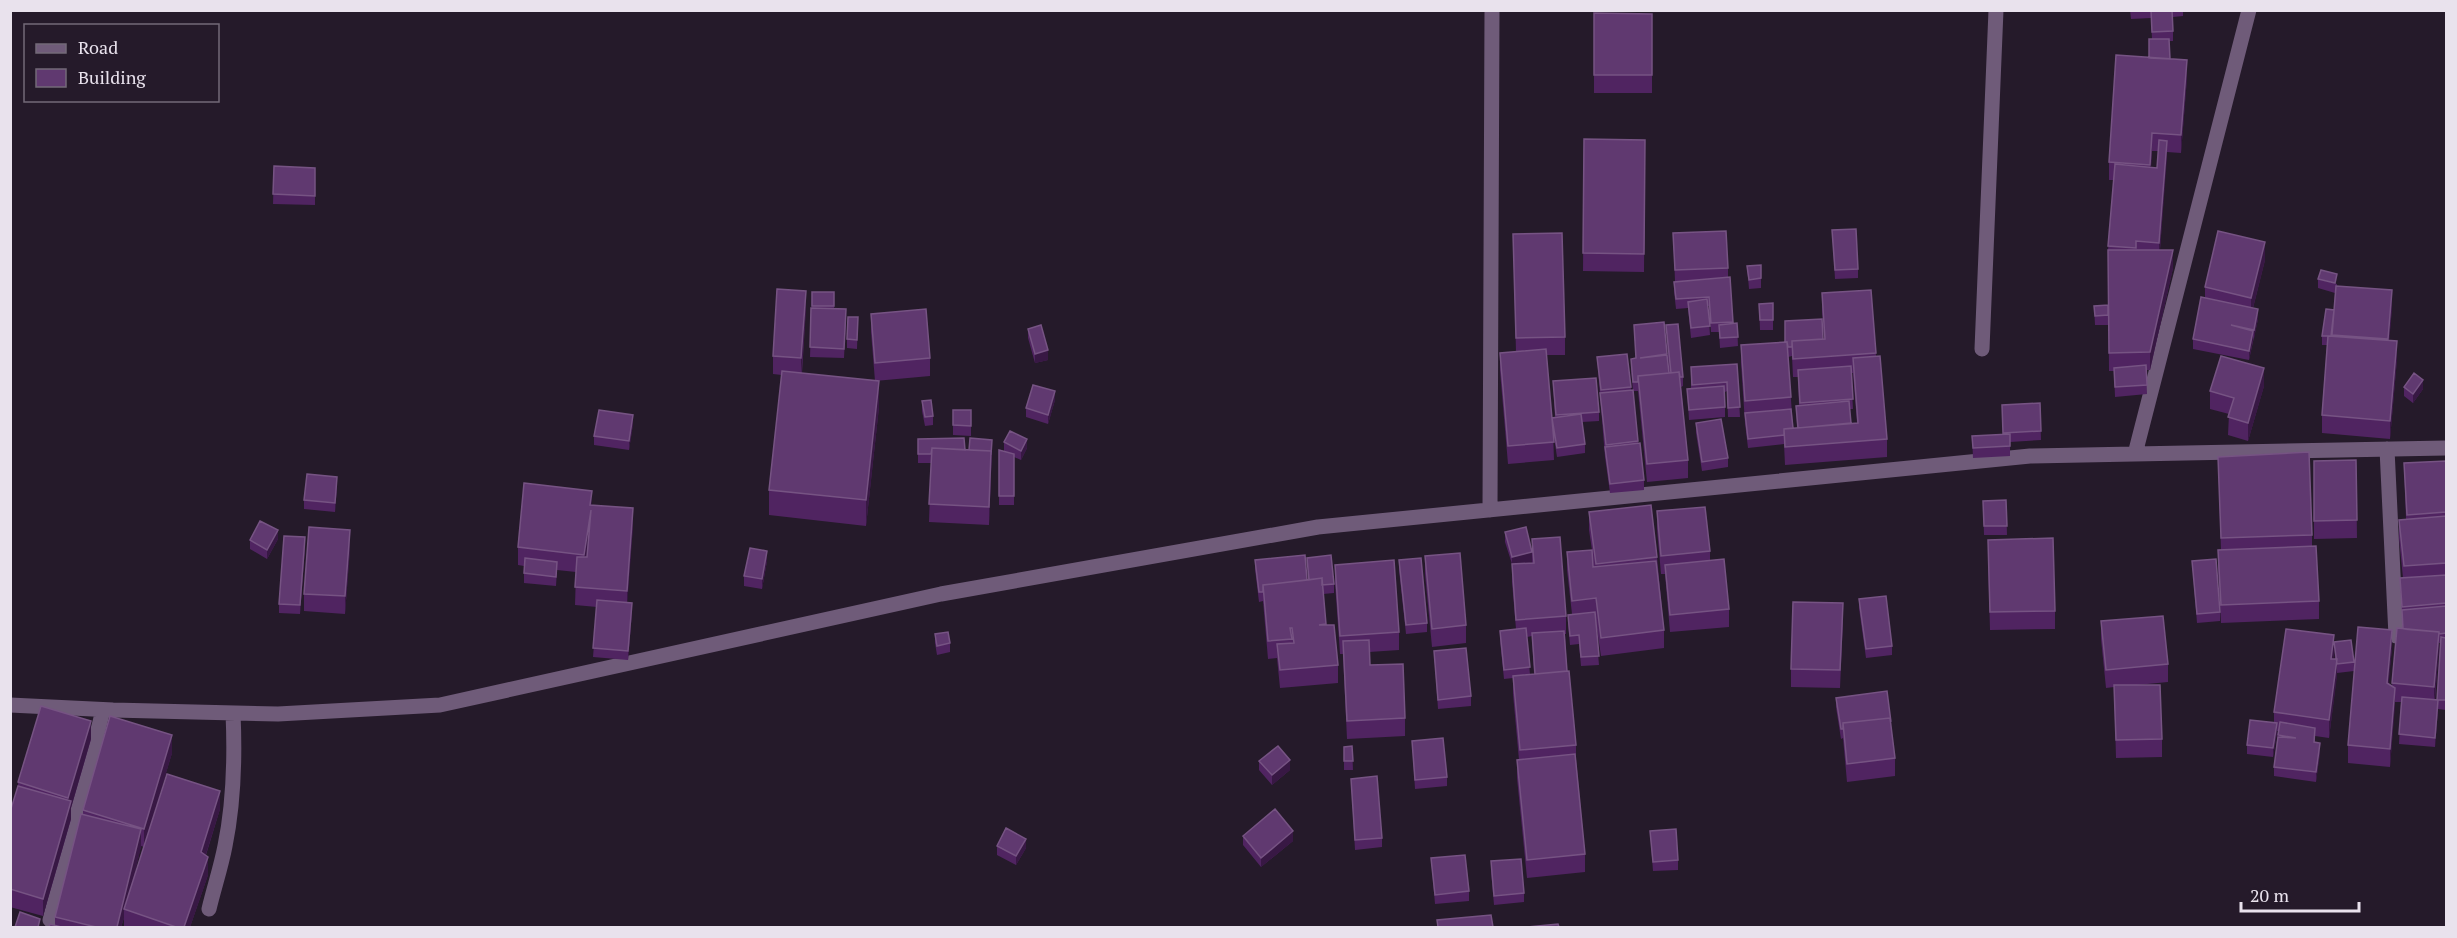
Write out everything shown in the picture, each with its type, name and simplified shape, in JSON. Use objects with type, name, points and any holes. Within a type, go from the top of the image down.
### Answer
[{"type":"street","points":[[1490,510],[1492,10]]},
{"type":"street","points":[[1982,349],[1996,10]]},
{"type":"street","points":[[2135,454],[2248,10]]},
{"type":"street","points":[[10,705],[103,710],[278,714],[440,705],[953,592],[1318,527],[2030,456],[2446,448]]},
{"type":"street","points":[[2387,449],[2396,636]]},
{"type":"street","points":[[50,920],[103,710]]},
{"type":"street","points":[[209,909],[225,846],[232,801],[235,752],[233,713]]},
{"type":"building","points":[[2151,10],[2172,10],[2173,31],[2152,32]]},
{"type":"building","points":[[1594,13],[1652,14],[1652,75],[1594,75]]},
{"type":"building","points":[[2149,39],[2169,39],[2170,59],[2149,58]]},
{"type":"building","points":[[2116,55],[2187,60],[2181,135],[2152,133],[2150,165],[2109,162]]},
{"type":"building","points":[[1584,139],[1645,140],[1644,254],[1583,253]]},
{"type":"building","points":[[2159,140],[2167,141],[2159,243],[2136,241],[2136,248],[2108,246],[2115,164],[2157,168]]},
{"type":"building","points":[[274,166],[315,168],[315,196],[273,194]]},
{"type":"building","points":[[1856,229],[1858,269],[1835,270],[1832,230]]},
{"type":"building","points":[[1726,231],[1728,268],[1675,270],[1673,233]]},
{"type":"building","points":[[2218,231],[2265,242],[2251,298],[2205,287]]},
{"type":"building","points":[[1562,233],[1565,337],[1516,338],[1513,234]]},
{"type":"building","points":[[2108,250],[2173,250],[2150,352],[2109,353]]},
{"type":"building","points":[[1761,265],[1761,278],[1749,280],[1747,266]]},
{"type":"building","points":[[2321,270],[2337,274],[2335,283],[2318,279]]},
{"type":"building","points":[[1730,277],[1733,322],[1711,323],[1709,297],[1676,299],[1674,282]]},
{"type":"building","points":[[2336,286],[2392,290],[2388,339],[2332,335]]},
{"type":"building","points":[[777,289],[806,291],[801,358],[773,356]]},
{"type":"building","points":[[1871,290],[1876,353],[1793,359],[1792,341],[1825,339],[1822,293]]},
{"type":"building","points":[[812,292],[834,292],[834,306],[812,306]]},
{"type":"building","points":[[2201,297],[2258,309],[2254,330],[2231,325],[2253,331],[2249,351],[2193,339]]},
{"type":"building","points":[[1707,299],[1710,326],[1691,328],[1688,302]]},
{"type":"building","points":[[1773,303],[1773,320],[1760,320],[1759,304]]},
{"type":"building","points":[[2108,305],[2108,315],[2095,316],[2094,306]]},
{"type":"building","points":[[811,308],[846,309],[844,349],[810,347]]},
{"type":"building","points":[[926,309],[930,358],[875,363],[871,314]]},
{"type":"building","points":[[2326,309],[2334,310],[2331,336],[2322,336]]},
{"type":"building","points":[[848,317],[858,317],[857,340],[847,339]]},
{"type":"building","points":[[1822,319],[1823,339],[1792,341],[1792,347],[1788,347],[1785,342],[1785,321]]},
{"type":"building","points":[[1664,322],[1667,354],[1640,358],[1667,355],[1669,373],[1638,376],[1638,382],[1633,382],[1631,359],[1636,358],[1634,325]]},
{"type":"building","points":[[1737,323],[1738,337],[1720,338],[1719,325]]},
{"type":"building","points":[[1678,324],[1683,377],[1680,377],[1679,372],[1671,373],[1666,325]]},
{"type":"building","points":[[1041,325],[1048,350],[1035,354],[1028,329]]},
{"type":"building","points":[[2328,336],[2397,341],[2390,421],[2322,415]]},
{"type":"building","points":[[1787,342],[1791,397],[1745,401],[1741,345]]},
{"type":"building","points":[[1546,349],[1554,442],[1508,446],[1500,353]]},
{"type":"building","points":[[1627,354],[1631,387],[1601,390],[1597,357]]},
{"type":"building","points":[[1880,356],[1887,439],[1785,447],[1784,429],[1858,423],[1853,358]]},
{"type":"building","points":[[2221,356],[2264,368],[2248,423],[2228,417],[2234,398],[2210,391]]},
{"type":"building","points":[[1737,364],[1740,407],[1728,408],[1727,382],[1692,385],[1691,367]]},
{"type":"building","points":[[2146,365],[2147,385],[2115,387],[2114,368]]},
{"type":"building","points":[[1851,366],[1853,399],[1800,403],[1798,370]]},
{"type":"building","points":[[782,371],[879,381],[866,500],[769,490]]},
{"type":"building","points":[[1679,372],[1688,460],[1647,464],[1638,376]]},
{"type":"building","points":[[2414,373],[2423,380],[2413,394],[2404,387]]},
{"type":"building","points":[[1596,378],[1599,412],[1556,415],[1553,381]]},
{"type":"building","points":[[1033,385],[1055,391],[1048,415],[1026,408]]},
{"type":"building","points":[[1724,386],[1725,407],[1689,410],[1687,389]]},
{"type":"building","points":[[1633,390],[1638,441],[1606,445],[1600,393]]},
{"type":"building","points":[[931,400],[933,416],[925,417],[922,401]]},
{"type":"building","points":[[1849,401],[1851,423],[1798,428],[1796,406]]},
{"type":"building","points":[[2040,403],[2041,431],[2003,433],[2002,405]]},
{"type":"building","points":[[1791,409],[1793,428],[1784,429],[1784,435],[1748,439],[1745,413]]},
{"type":"building","points":[[599,410],[633,415],[629,441],[594,436]]},
{"type":"building","points":[[953,410],[971,410],[971,426],[953,425]]},
{"type":"building","points":[[1581,414],[1585,444],[1557,448],[1552,418]]},
{"type":"building","points":[[1721,419],[1728,458],[1702,462],[1696,423]]},
{"type":"building","points":[[1010,431],[1027,439],[1021,451],[1004,442]]},
{"type":"building","points":[[2010,434],[2010,446],[1973,448],[1972,436]]},
{"type":"building","points":[[964,438],[965,450],[932,448],[931,454],[918,454],[918,439]]},
{"type":"building","points":[[970,438],[992,440],[991,455],[991,451],[969,450]]},
{"type":"building","points":[[1640,443],[1644,480],[1610,484],[1605,447]]},
{"type":"building","points":[[932,448],[991,451],[989,507],[929,504]]},
{"type":"building","points":[[999,450],[1014,454],[1014,496],[999,496]]},
{"type":"building","points":[[2309,452],[2312,535],[2221,538],[2218,457]]},
{"type":"building","points":[[2356,460],[2357,520],[2314,521],[2314,461]]},
{"type":"building","points":[[2446,461],[2446,512],[2407,515],[2404,463]]},
{"type":"building","points":[[307,474],[337,477],[335,503],[304,500]]},
{"type":"building","points":[[524,483],[592,491],[590,505],[633,508],[627,591],[575,587],[577,557],[587,557],[591,510],[584,555],[518,547]]},
{"type":"building","points":[[2006,500],[2007,526],[1984,526],[1983,501]]},
{"type":"building","points":[[1651,505],[1657,557],[1596,564],[1589,512]]},
{"type":"building","points":[[1705,507],[1710,551],[1661,556],[1657,511]]},
{"type":"building","points":[[2446,516],[2446,563],[2404,566],[2399,520]]},
{"type":"building","points":[[260,521],[278,530],[267,550],[250,540]]},
{"type":"building","points":[[309,527],[350,530],[345,596],[304,594]]},
{"type":"building","points":[[1526,527],[1532,552],[1512,557],[1505,532]]},
{"type":"building","points":[[284,536],[305,537],[300,605],[279,604]]},
{"type":"building","points":[[1560,537],[1566,616],[1516,620],[1512,564],[1534,563],[1532,539]]},
{"type":"building","points":[[2053,538],[2055,611],[1990,612],[1988,540]]},
{"type":"building","points":[[2316,546],[2319,601],[2221,605],[2218,550]]},
{"type":"building","points":[[750,548],[767,551],[762,579],[744,576]]},
{"type":"building","points":[[1592,550],[1593,567],[1656,561],[1664,630],[1601,638],[1596,598],[1572,601],[1567,552]]},
{"type":"building","points":[[1460,553],[1466,625],[1432,629],[1425,556]]},
{"type":"building","points":[[1305,555],[1307,580],[1263,585],[1263,592],[1259,592],[1255,560]]},
{"type":"building","points":[[1331,555],[1334,584],[1322,585],[1322,578],[1309,580],[1307,558]]},
{"type":"building","points":[[525,558],[557,562],[556,577],[524,573]]},
{"type":"building","points":[[1421,558],[1427,623],[1406,625],[1399,560]]},
{"type":"building","points":[[1724,559],[1729,609],[1670,615],[1665,565]]},
{"type":"building","points":[[2216,559],[2220,612],[2197,614],[2192,561]]},
{"type":"building","points":[[1394,560],[1399,632],[1340,636],[1335,565]]},
{"type":"building","points":[[2446,575],[2446,603],[2402,607],[2400,578]]},
{"type":"building","points":[[1322,578],[1326,624],[1319,625],[1334,625],[1338,665],[1280,670],[1277,644],[1294,643],[1292,628],[1290,628],[1292,639],[1268,641],[1263,585]]},
{"type":"building","points":[[1886,596],[1892,646],[1866,649],[1859,599]]},
{"type":"building","points":[[597,600],[632,603],[628,651],[593,648]]},
{"type":"building","points":[[1793,602],[1843,603],[1840,670],[1791,669]]},
{"type":"building","points":[[2446,606],[2446,633],[2403,629],[2402,610]]},
{"type":"building","points":[[1595,612],[1599,656],[1581,657],[1579,635],[1570,636],[1568,615]]},
{"type":"building","points":[[2163,616],[2168,664],[2106,670],[2101,621]]},
{"type":"building","points":[[2358,627],[2392,630],[2387,683],[2395,688],[2390,749],[2348,745]]},
{"type":"building","points":[[1526,628],[1530,667],[1504,670],[1500,631]]},
{"type":"building","points":[[2397,628],[2439,632],[2434,687],[2392,683]]},
{"type":"building","points":[[2286,629],[2334,635],[2331,659],[2337,659],[2329,720],[2274,712]]},
{"type":"building","points":[[1564,631],[1567,671],[1535,674],[1532,633]]},
{"type":"building","points":[[948,632],[950,643],[937,646],[935,634]]},
{"type":"building","points":[[2441,637],[2446,638],[2446,700],[2437,700]]},
{"type":"building","points":[[1369,640],[1370,665],[1403,664],[1405,718],[1347,721],[1343,641]]},
{"type":"building","points":[[2351,640],[2354,662],[2337,664],[2334,642]]},
{"type":"building","points":[[1466,648],[1471,696],[1438,700],[1434,651]]},
{"type":"building","points":[[1569,671],[1576,745],[1520,750],[1513,676]]},
{"type":"building","points":[[2114,685],[2160,685],[2162,739],[2116,740]]},
{"type":"building","points":[[1887,691],[1891,722],[1890,718],[1843,723],[1843,729],[1841,729],[1836,698]]},
{"type":"building","points":[[2402,697],[2438,700],[2435,738],[2399,734]]},
{"type":"building","points":[[41,706],[91,721],[68,798],[18,782]]},
{"type":"building","points":[[110,716],[172,735],[144,829],[83,810]]},
{"type":"building","points":[[1890,718],[1895,758],[1847,764],[1843,723]]},
{"type":"building","points":[[2250,720],[2277,723],[2273,748],[2247,745]]},
{"type":"building","points":[[2280,722],[2315,728],[2314,742],[2320,743],[2316,772],[2274,767],[2278,737],[2296,738],[2278,735]]},
{"type":"building","points":[[1443,738],[1447,777],[1415,780],[1412,741]]},
{"type":"building","points":[[1278,746],[1290,760],[1272,775],[1259,761]]},
{"type":"building","points":[[1352,746],[1353,761],[1344,761],[1344,747]]},
{"type":"building","points":[[1575,754],[1585,854],[1527,860],[1517,760]]},
{"type":"building","points":[[167,774],[220,791],[201,852],[208,857],[184,927],[176,927],[124,909]]},
{"type":"building","points":[[1377,776],[1382,838],[1355,840],[1351,779]]},
{"type":"building","points":[[18,786],[71,801],[43,899],[10,889],[10,812]]},
{"type":"building","points":[[1275,809],[1293,831],[1261,858],[1243,836]]},
{"type":"building","points":[[81,814],[141,829],[117,927],[96,927],[55,917]]},
{"type":"building","points":[[1006,828],[1026,839],[1016,856],[997,846]]},
{"type":"building","points":[[1676,829],[1678,860],[1653,862],[1650,831]]},
{"type":"building","points":[[1465,855],[1469,891],[1435,895],[1431,858]]},
{"type":"building","points":[[1521,859],[1524,893],[1494,896],[1491,861]]},
{"type":"building","points":[[20,912],[40,919],[38,927],[15,927]]},
{"type":"building","points":[[1491,915],[1493,927],[1438,927],[1437,920]]},
{"type":"building","points":[[1558,924],[1559,927],[1527,927]]}]
